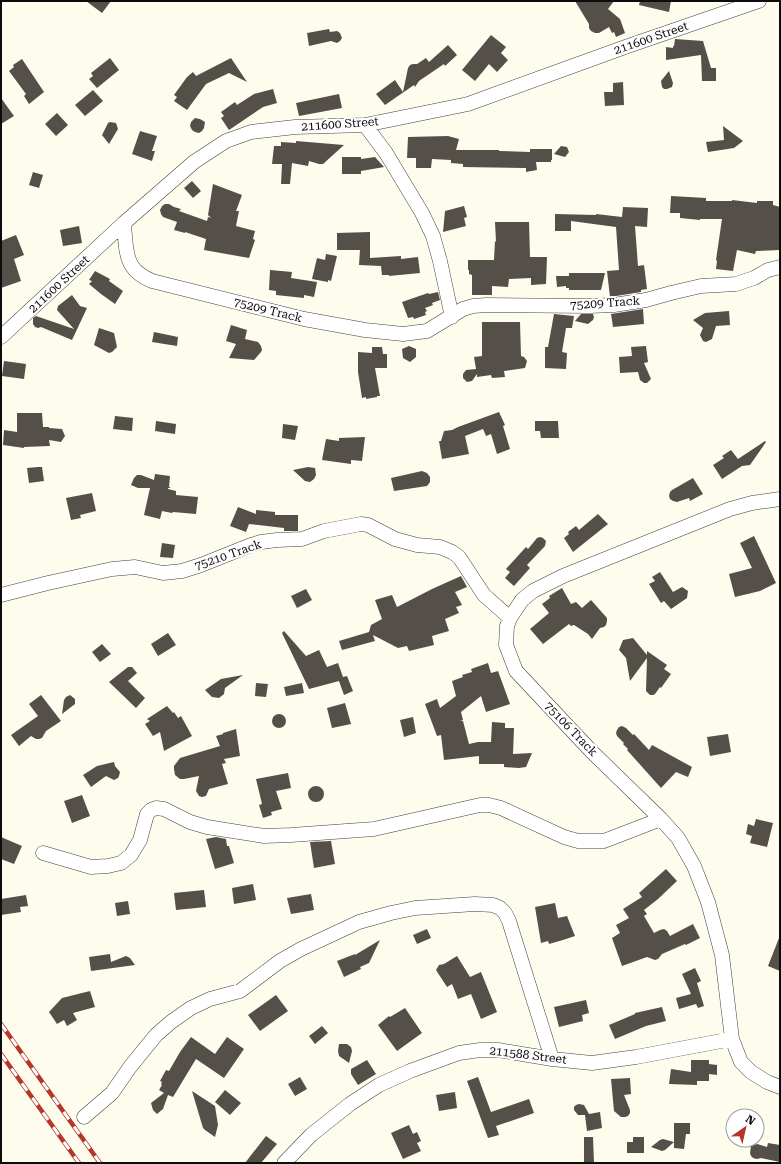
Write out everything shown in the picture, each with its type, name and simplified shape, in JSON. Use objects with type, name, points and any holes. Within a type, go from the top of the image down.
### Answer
[{"type":"street","name":"211600 Street","points":[[1,337],[124,223],[194,162],[226,141],[251,132],[295,128],[365,125],[468,104],[628,46],[759,1]]},
{"type":"street","points":[[365,125],[386,153],[422,213],[433,236],[452,317]]},
{"type":"street","name":"75209 Track","points":[[124,223],[128,258],[132,266],[144,277],[152,281],[304,319],[365,330],[403,334],[427,331],[463,309],[473,306],[614,305],[646,300],[701,286],[736,284],[754,278],[768,270],[780,267]]},
{"type":"street","name":"75106 Track","points":[[780,500],[752,503],[730,509],[563,576],[534,591],[522,600],[510,618],[507,626],[506,645],[516,671],[592,752],[661,818],[678,838],[694,866],[708,902],[722,955],[732,1039],[741,1062],[751,1072],[767,1082],[780,1087]]},
{"type":"street","name":"75210 Track","points":[[4,594],[112,569],[135,567],[163,573],[182,571],[256,544],[277,540],[302,539],[324,531],[361,524],[368,525],[395,539],[417,545],[440,547],[452,552],[458,557],[484,595],[510,618]]},
{"type":"street","points":[[43,853],[91,867],[108,866],[121,863],[131,855],[140,840],[147,814],[156,808],[164,809],[190,822],[207,827],[264,836],[374,829],[480,805],[501,808],[564,837],[578,841],[604,840],[661,818]]},
{"type":"street","points":[[84,1117],[112,1093],[130,1067],[156,1035],[191,1008],[210,999],[240,991],[280,961],[301,949],[359,922],[415,908],[475,904],[493,905],[500,908],[509,921],[552,1059]]},
{"type":"street","name":"211588 Street","points":[[284,1163],[311,1135],[350,1104],[379,1085],[410,1071],[459,1053],[480,1050],[498,1050],[552,1059],[592,1063],[636,1057],[732,1039]]},
{"type":"building","points":[[86,1],[111,1],[102,13]]},
{"type":"building","points":[[575,1],[614,1],[608,9],[620,19],[625,33],[616,37],[614,32],[612,33],[609,27],[599,33],[591,31],[589,24]]},
{"type":"building","points":[[640,1],[671,1],[669,12],[639,5]]},
{"type":"building","points":[[329,29],[330,32],[337,31],[340,33],[342,38],[340,41],[337,43],[331,41],[309,46],[307,33]]},
{"type":"building","points":[[491,35],[506,47],[501,53],[508,60],[497,72],[489,64],[475,81],[462,70]]},
{"type":"building","points":[[675,39],[703,41],[711,68],[716,68],[716,81],[702,81],[701,55],[666,60],[666,47],[673,48]]},
{"type":"building","points":[[448,45],[457,55],[445,66],[444,64],[419,81],[415,87],[414,85],[385,105],[376,94],[395,80],[403,92],[410,65],[417,64],[426,58],[429,62]]},
{"type":"building","points":[[110,58],[119,70],[97,88],[89,79],[93,76],[91,73]]},
{"type":"building","points":[[231,58],[247,82],[229,73],[206,84],[187,110],[174,101],[177,97],[174,95],[187,77],[193,72],[196,76]]},
{"type":"building","points":[[22,59],[44,92],[29,104],[24,96],[26,94],[9,71],[14,67],[13,65]]},
{"type":"building","points":[[669,71],[673,83],[672,87],[664,89],[661,81]]},
{"type":"building","points":[[623,82],[624,105],[605,106],[604,92],[613,92],[613,83]]},
{"type":"building","points":[[273,89],[277,103],[263,107],[229,130],[221,118],[224,116],[221,112],[235,102],[237,105],[254,94]]},
{"type":"building","points":[[93,90],[103,101],[85,116],[75,105]]},
{"type":"building","points":[[339,94],[342,108],[299,116],[296,103]]},
{"type":"building","points":[[1,98],[14,116],[1,124]]},
{"type":"building","points":[[57,113],[68,125],[56,136],[45,124]]},
{"type":"building","points":[[195,118],[205,122],[204,128],[199,133],[192,130],[190,126],[191,122]]},
{"type":"building","points":[[110,122],[116,123],[118,129],[109,144],[102,135]]},
{"type":"building","points":[[723,126],[743,141],[734,148],[708,152],[706,142],[724,140]]},
{"type":"building","points":[[140,131],[157,136],[152,151],[155,151],[152,161],[132,154]]},
{"type":"building","points":[[448,136],[459,139],[456,150],[530,152],[530,149],[552,149],[552,160],[551,162],[536,162],[537,170],[526,172],[526,168],[463,167],[463,164],[451,163],[451,160],[432,159],[431,168],[416,168],[416,158],[407,158],[408,137]]},
{"type":"building","points":[[296,141],[344,145],[323,164],[309,161],[308,166],[292,163],[290,184],[281,184],[282,164],[272,164],[274,146],[281,146],[281,142],[296,143]]},
{"type":"building","points":[[561,146],[567,147],[569,152],[565,157],[554,154]]},
{"type":"building","points":[[342,157],[361,157],[361,159],[375,157],[384,167],[361,171],[361,174],[342,174]]},
{"type":"building","points":[[33,172],[43,175],[39,188],[29,185]]},
{"type":"building","points":[[192,181],[201,191],[193,198],[184,188]]},
{"type":"building","points":[[213,184],[242,195],[236,211],[239,211],[236,226],[255,231],[253,239],[255,240],[249,258],[204,250],[206,239],[174,230],[177,222],[163,217],[161,214],[160,210],[162,206],[169,204],[181,209],[179,211],[207,221],[208,217],[211,218],[208,215]]},
{"type":"building","points":[[671,196],[706,198],[706,201],[732,200],[757,203],[757,201],[773,201],[773,205],[780,207],[780,250],[756,251],[755,254],[737,250],[733,271],[716,269],[722,219],[700,220],[680,218],[680,213],[670,213]]},
{"type":"building","points":[[464,206],[467,217],[464,218],[466,226],[443,232],[445,211]]},
{"type":"building","points":[[623,207],[648,208],[647,227],[635,226],[638,266],[644,265],[647,289],[641,290],[641,292],[610,297],[607,271],[619,270],[616,227],[571,221],[571,231],[555,231],[555,214],[596,214],[622,217]]},
{"type":"building","points":[[495,222],[529,222],[530,257],[547,257],[546,284],[531,285],[531,278],[509,279],[508,287],[492,286],[492,295],[472,295],[472,275],[469,274],[468,260],[494,260],[495,241],[496,242]]},
{"type":"building","points":[[79,226],[82,243],[63,246],[60,230]]},
{"type":"building","points":[[370,232],[370,258],[401,256],[401,259],[418,257],[420,273],[389,276],[382,275],[381,266],[359,265],[360,250],[337,250],[337,233]]},
{"type":"building","points":[[16,235],[24,255],[14,259],[21,281],[1,288],[1,241]]},
{"type":"building","points":[[326,254],[337,256],[331,281],[328,280],[328,282],[312,279],[317,258],[325,260]]},
{"type":"building","points":[[270,270],[292,272],[291,278],[317,282],[314,297],[304,295],[304,298],[276,295],[276,291],[269,290]]},
{"type":"building","points":[[95,271],[110,279],[109,281],[123,291],[115,304],[89,284],[92,281],[89,280]]},
{"type":"building","points":[[569,273],[605,273],[601,290],[569,290],[566,286],[557,287],[556,276],[569,276]]},
{"type":"building","points":[[438,292],[440,300],[425,308],[427,311],[425,312],[426,315],[414,319],[413,317],[408,318],[402,302],[428,293]]},
{"type":"building","points":[[72,295],[80,306],[87,308],[72,340],[41,327],[35,327],[33,324],[33,318],[36,316],[74,329],[57,310],[58,306]]},
{"type":"building","points":[[643,309],[644,324],[613,327],[611,314]]},
{"type":"building","points":[[729,311],[730,325],[716,326],[712,339],[706,342],[703,341],[700,335],[703,328],[693,320],[705,313]]},
{"type":"building","points":[[554,314],[574,316],[572,328],[566,328],[562,352],[567,353],[566,369],[545,368],[545,347],[548,347]]},
{"type":"building","points":[[581,314],[593,314],[593,320],[588,324],[575,321]]},
{"type":"building","points":[[482,322],[520,322],[521,356],[527,361],[525,368],[504,371],[505,377],[492,378],[491,375],[477,377],[477,374],[472,381],[467,382],[463,378],[463,374],[466,370],[476,369],[474,357],[482,356]]},
{"type":"building","points":[[231,325],[247,330],[245,339],[258,342],[261,346],[261,352],[254,360],[229,358],[236,344],[226,341]]},
{"type":"building","points":[[99,328],[114,333],[117,347],[112,352],[109,353],[94,345]]},
{"type":"building","points":[[154,332],[178,337],[177,346],[152,342]]},
{"type":"building","points":[[409,346],[416,349],[416,357],[410,362],[403,358],[402,349]]},
{"type":"building","points":[[646,346],[648,362],[644,363],[651,379],[647,383],[644,383],[640,380],[638,372],[620,373],[619,357],[632,356],[631,347]]},
{"type":"building","points":[[372,347],[382,347],[383,354],[387,354],[387,368],[375,368],[380,396],[366,399],[366,397],[362,398],[358,372],[358,352],[372,353]]},
{"type":"building","points":[[4,361],[26,364],[24,379],[2,376]]},
{"type":"building","points":[[499,412],[505,425],[503,426],[510,449],[497,454],[491,434],[486,436],[483,429],[465,436],[469,454],[442,459],[439,441],[441,441],[444,431],[452,430]]},
{"type":"building","points":[[17,413],[42,413],[43,427],[62,429],[65,436],[61,442],[49,440],[50,446],[24,448],[3,445],[4,430],[17,432]]},
{"type":"building","points":[[115,416],[133,418],[132,431],[113,429]]},
{"type":"building","points":[[156,421],[176,424],[175,434],[155,431]]},
{"type":"building","points":[[535,421],[558,421],[559,438],[541,438],[540,431],[535,431]]},
{"type":"building","points":[[283,424],[298,426],[295,440],[282,438]]},
{"type":"building","points":[[365,437],[362,461],[351,460],[351,464],[322,460],[326,439],[339,441],[339,438]]},
{"type":"building","points":[[765,441],[766,442],[750,465],[742,466],[722,479],[713,465],[724,458],[722,456],[731,450],[738,459]]},
{"type":"building","points":[[42,467],[44,481],[29,483],[27,468]]},
{"type":"building","points":[[308,467],[315,468],[316,475],[310,482],[305,481],[293,470]]},
{"type":"building","points":[[422,471],[427,473],[430,477],[430,482],[427,486],[394,491],[391,478]]},
{"type":"building","points":[[155,474],[170,476],[169,487],[171,488],[168,489],[176,491],[176,495],[198,497],[196,514],[162,511],[160,519],[144,515],[150,488],[138,488],[131,485],[137,475],[154,480]]},
{"type":"building","points":[[693,478],[703,494],[690,501],[689,498],[677,502],[670,499],[669,496],[672,490]]},
{"type":"building","points":[[92,493],[96,511],[80,515],[81,518],[71,520],[66,498]]},
{"type":"building","points":[[238,507],[256,514],[256,510],[275,512],[275,515],[298,515],[298,531],[284,531],[284,528],[249,524],[246,532],[230,526]]},
{"type":"building","points":[[598,514],[608,524],[573,552],[564,538],[569,534],[568,532],[576,526],[579,530]]},
{"type":"building","points":[[754,536],[776,583],[760,591],[735,597],[729,574],[752,568],[740,543]]},
{"type":"building","points":[[540,537],[546,541],[545,546],[527,565],[530,568],[514,586],[505,578],[510,572],[506,569],[526,547],[528,549],[537,538]]},
{"type":"building","points":[[162,543],[175,545],[173,558],[160,557]]},
{"type":"building","points":[[660,572],[673,592],[682,587],[688,591],[687,598],[671,609],[664,601],[661,603],[649,584],[655,581],[652,577]]},
{"type":"building","points":[[461,576],[467,587],[455,592],[462,605],[456,607],[459,613],[445,619],[449,631],[432,636],[434,645],[409,651],[407,646],[398,648],[373,635],[375,641],[342,650],[339,641],[369,632],[371,625],[382,619],[375,600],[392,595],[397,607]]},
{"type":"building","points":[[562,588],[571,604],[576,602],[582,608],[591,600],[607,618],[606,625],[600,628],[592,639],[588,634],[574,625],[571,626],[569,624],[543,644],[530,629],[549,613],[542,604],[550,598],[549,596]]},
{"type":"building","points":[[306,589],[312,600],[297,608],[291,596]]},
{"type":"building","points":[[284,631],[306,656],[319,650],[327,667],[338,663],[343,677],[347,676],[353,691],[344,695],[339,681],[309,689],[282,633]]},
{"type":"building","points":[[168,633],[176,645],[158,656],[151,644]]},
{"type":"building","points":[[633,638],[647,655],[647,651],[667,665],[664,669],[671,674],[661,688],[660,687],[653,695],[650,695],[646,691],[647,658],[630,681],[626,658],[619,650],[623,640]]},
{"type":"building","points":[[102,644],[111,654],[100,662],[92,652]]},
{"type":"building","points":[[488,663],[491,673],[498,671],[510,704],[486,712],[481,696],[461,712],[463,720],[460,721],[463,721],[469,744],[491,742],[492,722],[505,723],[505,728],[514,728],[513,754],[532,753],[526,767],[504,767],[504,764],[479,764],[479,756],[444,760],[441,735],[437,736],[425,704],[437,699],[440,708],[456,696],[452,681],[463,677],[462,675],[472,672],[471,669]]},
{"type":"building","points":[[128,667],[132,667],[137,673],[128,681],[145,698],[136,708],[109,682]]},
{"type":"building","points":[[243,675],[225,688],[224,694],[219,698],[212,697],[205,690],[221,679]]},
{"type":"building","points":[[256,683],[268,684],[266,697],[255,696]]},
{"type":"building","points":[[302,683],[304,693],[286,696],[284,687]]},
{"type":"building","points":[[41,695],[61,721],[46,731],[42,738],[36,739],[31,736],[19,746],[11,735],[38,716],[29,704]]},
{"type":"building","points":[[70,695],[75,699],[75,704],[62,714],[64,700]]},
{"type":"building","points":[[345,703],[351,724],[332,728],[327,708]]},
{"type":"building","points":[[167,706],[178,718],[181,716],[192,736],[164,751],[160,732],[153,736],[145,724],[150,721],[147,719]]},
{"type":"building","points":[[279,714],[284,716],[286,721],[284,726],[279,728],[274,726],[272,721],[274,716]]},
{"type":"building","points":[[413,717],[416,733],[404,737],[400,720]]},
{"type":"building","points":[[622,726],[633,735],[634,734],[649,750],[652,745],[692,767],[688,777],[676,772],[661,788],[627,750],[628,749],[623,744],[624,743],[617,736],[617,730]]},
{"type":"building","points":[[236,729],[240,756],[224,759],[226,763],[222,764],[228,784],[209,789],[206,796],[199,796],[196,791],[199,776],[180,779],[175,775],[174,766],[180,758],[220,746],[216,736]]},
{"type":"building","points":[[728,734],[731,752],[710,756],[707,737]]},
{"type":"building","points":[[114,762],[115,766],[120,772],[118,778],[114,780],[106,776],[91,787],[83,775],[97,766]]},
{"type":"building","points":[[288,773],[291,788],[276,791],[282,809],[271,812],[272,815],[263,818],[259,805],[262,804],[256,779]]},
{"type":"building","points":[[316,786],[323,791],[324,794],[319,801],[316,802],[309,797],[308,794],[313,787]]},
{"type":"building","points":[[82,795],[90,816],[72,823],[64,801]]},
{"type":"building","points":[[756,819],[773,823],[767,847],[750,843],[752,836],[746,834],[748,824],[754,826]]},
{"type":"building","points":[[1,837],[22,846],[14,864],[1,859]]},
{"type":"building","points":[[216,837],[226,839],[227,846],[229,846],[234,863],[215,869],[206,839]]},
{"type":"building","points":[[331,841],[335,864],[314,868],[310,842]]},
{"type":"building","points":[[666,869],[677,881],[644,910],[647,914],[644,916],[654,933],[664,929],[670,936],[693,924],[700,938],[662,954],[658,959],[655,960],[647,957],[622,966],[612,938],[620,933],[616,925],[629,918],[623,909],[642,897],[639,893]]},
{"type":"building","points":[[253,884],[256,900],[234,904],[232,888]]},
{"type":"building","points":[[204,890],[206,907],[176,910],[174,893]]},
{"type":"building","points":[[311,894],[314,910],[291,914],[287,898]]},
{"type":"building","points":[[26,895],[28,906],[20,907],[21,912],[1,915],[1,899]]},
{"type":"building","points":[[128,901],[130,914],[117,916],[115,903]]},
{"type":"building","points":[[555,903],[558,918],[567,916],[575,936],[549,944],[548,941],[541,943],[535,907]]},
{"type":"building","points":[[427,929],[431,938],[417,944],[413,935]]},
{"type":"building","points":[[780,938],[780,971],[768,966]]},
{"type":"building","points":[[380,940],[369,963],[360,967],[361,969],[344,977],[337,961],[355,955]]},
{"type":"building","points":[[110,954],[111,962],[126,956],[130,958],[135,965],[91,971],[89,957]]},
{"type":"building","points":[[457,956],[470,977],[481,972],[497,1012],[481,1019],[471,994],[458,999],[452,984],[447,987],[436,970],[439,965],[444,964]]},
{"type":"building","points":[[695,968],[701,981],[697,983],[704,1006],[698,1008],[696,1004],[679,1009],[676,998],[691,994],[682,974]]},
{"type":"building","points":[[90,991],[95,1007],[73,1013],[77,1020],[67,1026],[64,1020],[57,1024],[49,1012],[62,998]]},
{"type":"building","points":[[276,995],[288,1011],[260,1031],[248,1015]]},
{"type":"building","points":[[586,1000],[589,1013],[582,1015],[583,1021],[559,1027],[554,1007]]},
{"type":"building","points":[[662,1007],[666,1021],[646,1026],[615,1039],[609,1025],[635,1013]]},
{"type":"building","points":[[405,1008],[422,1033],[397,1051],[378,1025],[389,1016],[390,1017]]},
{"type":"building","points":[[322,1026],[328,1033],[315,1044],[309,1036]]},
{"type":"building","points":[[191,1037],[215,1054],[227,1037],[244,1049],[224,1078],[196,1059],[173,1097],[168,1095],[163,1109],[157,1114],[153,1110],[151,1103],[164,1093],[159,1090],[162,1085],[162,1082],[160,1081],[166,1070],[169,1071]]},
{"type":"building","points":[[339,1044],[347,1044],[351,1047],[352,1051],[349,1063],[339,1056]]},
{"type":"building","points":[[367,1060],[376,1074],[358,1085],[351,1074],[351,1069]]},
{"type":"building","points":[[691,1060],[709,1060],[709,1064],[717,1065],[717,1075],[709,1074],[709,1081],[697,1081],[697,1085],[669,1084],[671,1069],[691,1072]]},
{"type":"building","points":[[300,1077],[307,1089],[295,1096],[288,1084]]},
{"type":"building","points":[[478,1077],[491,1112],[529,1099],[534,1113],[496,1126],[499,1135],[488,1138],[467,1081]]},
{"type":"building","points":[[630,1078],[631,1094],[624,1095],[630,1113],[628,1116],[621,1117],[614,1111],[611,1079]]},
{"type":"building","points":[[225,1090],[241,1103],[230,1115],[215,1102]]},
{"type":"building","points":[[192,1091],[215,1106],[218,1125],[215,1137],[203,1128]]},
{"type":"building","points":[[455,1092],[457,1108],[439,1111],[436,1095]]},
{"type":"building","points":[[579,1104],[584,1105],[589,1114],[600,1112],[602,1128],[587,1131],[585,1115],[578,1115],[574,1110],[574,1107]]},
{"type":"building","points":[[674,1123],[690,1123],[690,1134],[686,1134],[684,1149],[674,1148]]},
{"type":"building","points":[[409,1125],[413,1134],[417,1132],[421,1141],[417,1143],[421,1151],[403,1159],[391,1133]]},
{"type":"building","points":[[266,1136],[277,1144],[261,1163],[245,1163]]},
{"type":"building","points":[[584,1137],[593,1137],[594,1163],[584,1163]]},
{"type":"building","points":[[633,1137],[644,1137],[644,1153],[627,1153],[627,1142],[633,1142]]},
{"type":"building","points":[[663,1139],[674,1142],[662,1151],[651,1147],[660,1140]]},
{"type":"building","points":[[768,1143],[780,1145],[780,1162],[761,1158],[757,1159],[751,1156],[751,1148],[767,1147]]},
{"type":"railway","points":[[1,1024],[100,1163]]},
{"type":"railway","points":[[1,1054],[79,1163]]}]
